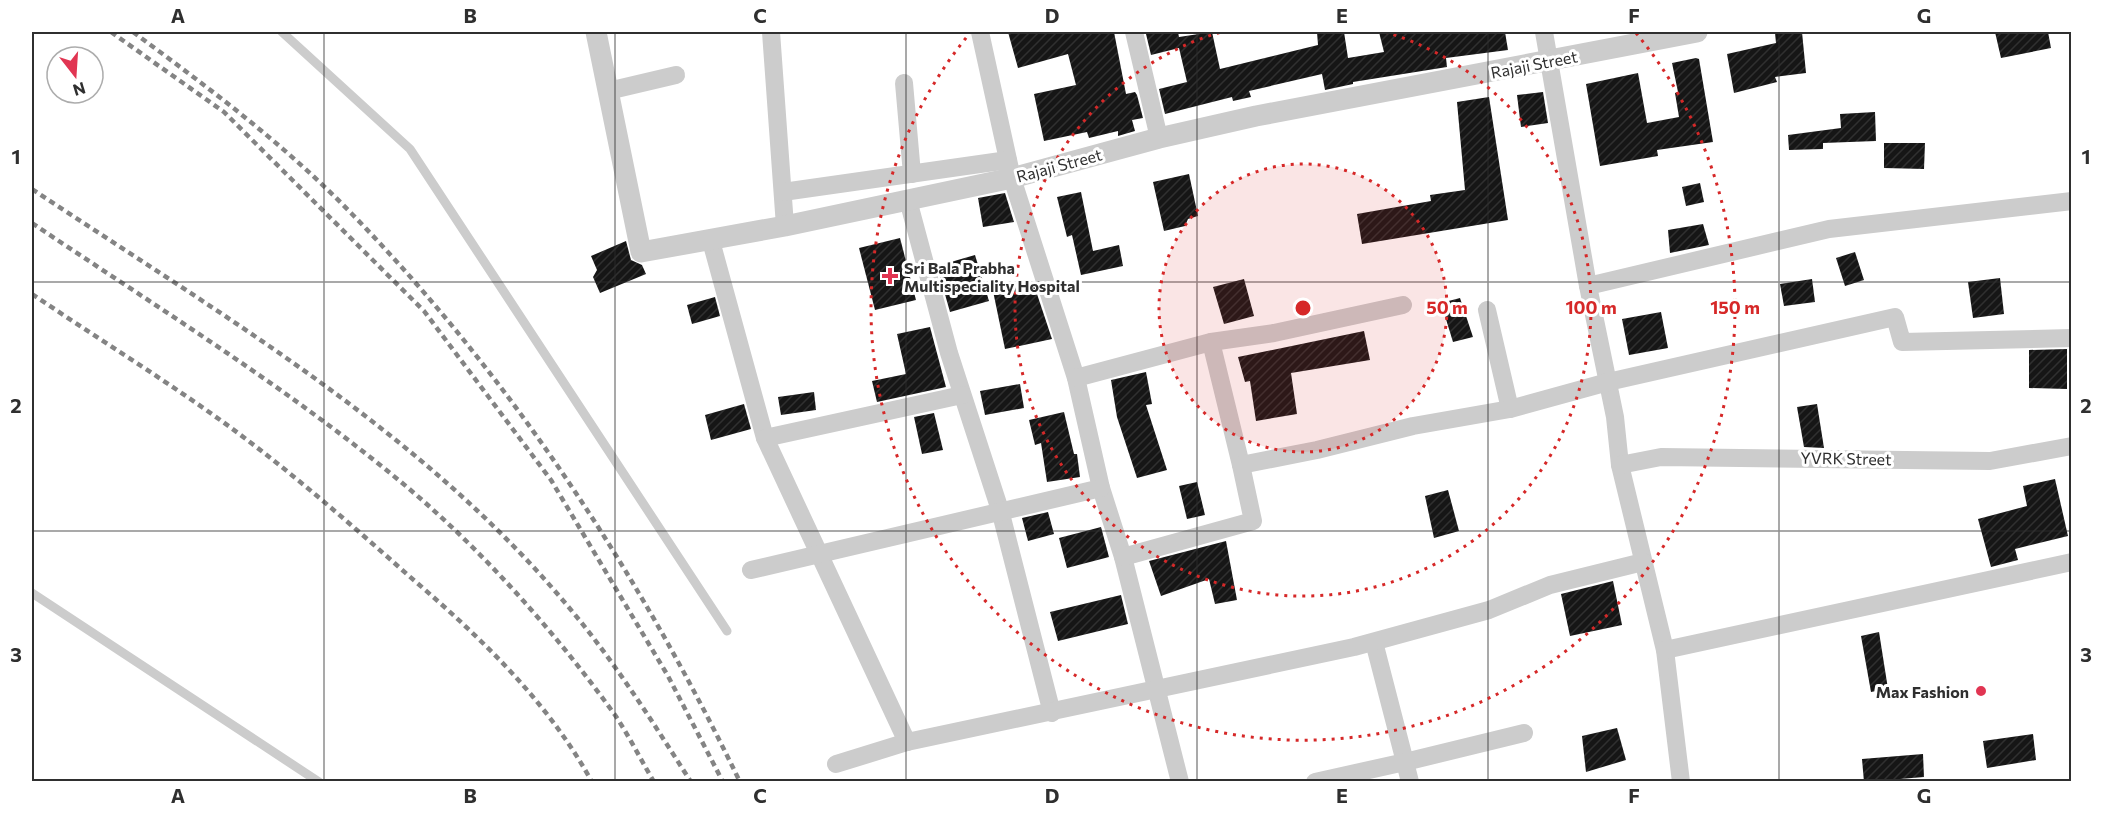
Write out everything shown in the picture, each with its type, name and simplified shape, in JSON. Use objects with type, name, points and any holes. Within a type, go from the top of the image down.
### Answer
[{"type":"street","name":"Rajaji Street","points":[[596,32],[641,252],[711,241],[908,200],[1010,169],[1256,116],[1550,62],[1697,32]]},
{"type":"street","points":[[771,32],[785,226]]},
{"type":"street","points":[[980,32],[1010,169],[1076,378],[1101,488],[1123,556],[1180,782]]},
{"type":"street","points":[[1134,32],[1159,138]]},
{"type":"street","points":[[1544,32],[1588,286],[1608,382],[1620,465],[1665,650],[1681,782]]},
{"type":"street","points":[[608,91],[676,75]]},
{"type":"street","points":[[904,83],[912,174]]},
{"type":"street","points":[[783,192],[912,174],[1010,169]]},
{"type":"street","points":[[908,200],[962,395],[1000,510],[1052,713]]},
{"type":"street","points":[[1588,286],[1828,229],[2072,201]]},
{"type":"street","points":[[711,241],[765,438],[907,742]]},
{"type":"street","points":[[1076,378],[1211,342],[1274,333],[1403,306]]},
{"type":"street","points":[[1487,310],[1510,409]]},
{"type":"street","points":[[1240,465],[1317,450],[1413,426],[1510,409],[1608,382],[1894,317],[1902,342],[2072,338]]},
{"type":"street","points":[[1123,556],[1253,521],[1211,342]]},
{"type":"street","points":[[765,438],[962,395]]},
{"type":"street","name":"YVRK Street","points":[[1620,465],[1661,457],[1990,461],[2072,446]]},
{"type":"street","points":[[751,570],[1101,488]]},
{"type":"street","points":[[836,764],[907,742],[1052,713],[1374,642],[1489,610],[1550,585],[1643,562]]},
{"type":"street","points":[[1665,650],[2072,562]]},
{"type":"street","points":[[1374,642],[1410,782]]},
{"type":"street","points":[[1315,782],[1524,733]]},
{"type":"lane","points":[[282,32],[410,149],[727,631]]},
{"type":"lane","points":[[32,594],[319,782]]},
{"type":"building","points":[[1008,32],[1114,32],[1126,94],[1135,92],[1143,118],[1132,120],[1135,131],[1118,136],[1118,131],[1089,138],[1087,132],[1044,141],[1034,94],[1076,85],[1068,54],[1018,68]]},
{"type":"building","points":[[1178,32],[1179,37],[1212,32],[1220,69],[1318,45],[1317,32],[1344,32],[1348,58],[1384,52],[1379,32],[1505,32],[1508,50],[1446,58],[1447,67],[1353,82],[1353,84],[1325,90],[1322,74],[1249,91],[1251,97],[1233,101],[1232,97],[1165,114],[1159,89],[1187,82],[1179,48],[1151,55],[1146,34]]},
{"type":"building","points":[[1802,32],[1806,73],[1775,77],[1777,82],[1734,93],[1727,54],[1776,43],[1775,33]]},
{"type":"building","points":[[1995,32],[2048,32],[2051,48],[2001,58]]},
{"type":"building","points":[[1699,59],[1713,142],[1657,150],[1658,156],[1600,166],[1586,84],[1638,73],[1647,123],[1679,117],[1675,93],[1678,92],[1672,63]]},
{"type":"building","points":[[1543,92],[1548,123],[1521,127],[1517,95]]},
{"type":"building","points":[[1489,97],[1508,220],[1362,244],[1357,214],[1431,201],[1430,195],[1465,190],[1457,102]]},
{"type":"building","points":[[1875,112],[1876,141],[1823,143],[1823,149],[1789,150],[1788,135],[1841,128],[1840,114]]},
{"type":"building","points":[[1884,143],[1925,143],[1924,169],[1884,168]]},
{"type":"building","points":[[1189,174],[1198,216],[1188,219],[1185,226],[1164,231],[1153,182]]},
{"type":"building","points":[[1700,183],[1704,202],[1686,206],[1682,187]]},
{"type":"building","points":[[1081,192],[1093,251],[1119,245],[1123,266],[1081,275],[1072,235],[1067,237],[1057,197]]},
{"type":"building","points":[[1005,193],[1014,222],[983,227],[978,198]]},
{"type":"building","points":[[1703,224],[1709,245],[1670,253],[1668,230]]},
{"type":"building","points":[[900,238],[916,300],[875,310],[859,248]]},
{"type":"building","points":[[626,241],[631,260],[642,265],[646,274],[600,293],[593,277],[597,270],[591,256]]},
{"type":"building","points":[[1855,252],[1864,280],[1845,286],[1836,258]]},
{"type":"building","points":[[975,255],[989,301],[950,312],[937,266]]},
{"type":"building","points":[[2000,278],[2004,314],[1973,318],[1968,282]]},
{"type":"building","points":[[1244,279],[1254,316],[1224,324],[1213,287]]},
{"type":"building","points":[[1812,279],[1815,302],[1784,306],[1780,284]]},
{"type":"building","points":[[1033,282],[1052,339],[1005,349],[993,291]]},
{"type":"building","points":[[715,297],[720,316],[692,324],[687,305]]},
{"type":"building","points":[[1460,298],[1473,337],[1453,342],[1441,303]]},
{"type":"building","points":[[1661,312],[1668,348],[1629,355],[1622,319]]},
{"type":"building","points":[[930,327],[946,387],[877,402],[872,381],[906,374],[897,334]]},
{"type":"building","points":[[1364,331],[1370,360],[1291,373],[1297,414],[1256,421],[1250,381],[1245,382],[1238,357]]},
{"type":"building","points":[[2067,349],[2067,389],[2029,388],[2029,350]]},
{"type":"building","points":[[1146,372],[1152,404],[1146,405],[1167,470],[1137,478],[1117,417],[1111,380]]},
{"type":"building","points":[[1020,384],[1024,408],[985,415],[980,391]]},
{"type":"building","points":[[814,392],[816,410],[781,415],[778,397]]},
{"type":"building","points":[[744,404],[751,429],[711,440],[705,415]]},
{"type":"building","points":[[1817,404],[1824,448],[1804,447],[1797,407]]},
{"type":"building","points":[[1064,412],[1074,454],[1077,454],[1080,477],[1047,482],[1041,443],[1035,445],[1029,420]]},
{"type":"building","points":[[934,413],[943,450],[922,454],[914,417]]},
{"type":"building","points":[[2055,479],[2068,536],[2015,549],[2018,560],[1991,567],[1978,519],[2027,506],[2023,486]]},
{"type":"building","points":[[1197,482],[1205,515],[1187,519],[1179,486]]},
{"type":"building","points":[[1448,490],[1459,531],[1434,538],[1425,496]]},
{"type":"building","points":[[1048,512],[1054,534],[1028,541],[1022,518]]},
{"type":"building","points":[[1101,527],[1109,557],[1067,568],[1059,538]]},
{"type":"building","points":[[1226,541],[1237,600],[1215,604],[1209,579],[1161,596],[1149,561]]},
{"type":"building","points":[[1613,581],[1622,625],[1570,636],[1561,594]]},
{"type":"building","points":[[1121,595],[1128,624],[1058,641],[1050,612]]},
{"type":"building","points":[[1879,632],[1888,689],[1871,692],[1861,636]]},
{"type":"building","points":[[1617,728],[1626,760],[1586,772],[1582,736]]},
{"type":"building","points":[[2033,734],[2036,760],[1987,768],[1983,741]]},
{"type":"building","points":[[1923,754],[1924,777],[1864,782],[1862,759]]},
{"type":"railway","points":[[111,32],[224,112],[424,311],[551,480],[668,676],[723,782]]},
{"type":"railway","points":[[133,32],[246,118],[326,188],[410,276],[466,342],[568,482],[615,555],[660,629],[740,782]]},
{"type":"railway","points":[[32,189],[314,378],[382,429],[447,483],[509,541],[566,604],[600,646],[691,782]]},
{"type":"railway","points":[[32,223],[317,416],[436,512],[518,595],[568,654],[615,715],[654,782]]},
{"type":"railway","points":[[32,294],[238,433],[368,539],[461,622],[510,671],[554,724],[592,782]]},
{"type":"place","name":"Sri Bala Prabha Multispeciality Hospital","points":[[890,276]]},
{"type":"place","name":"Max Fashion","points":[[1981,691]]}]
